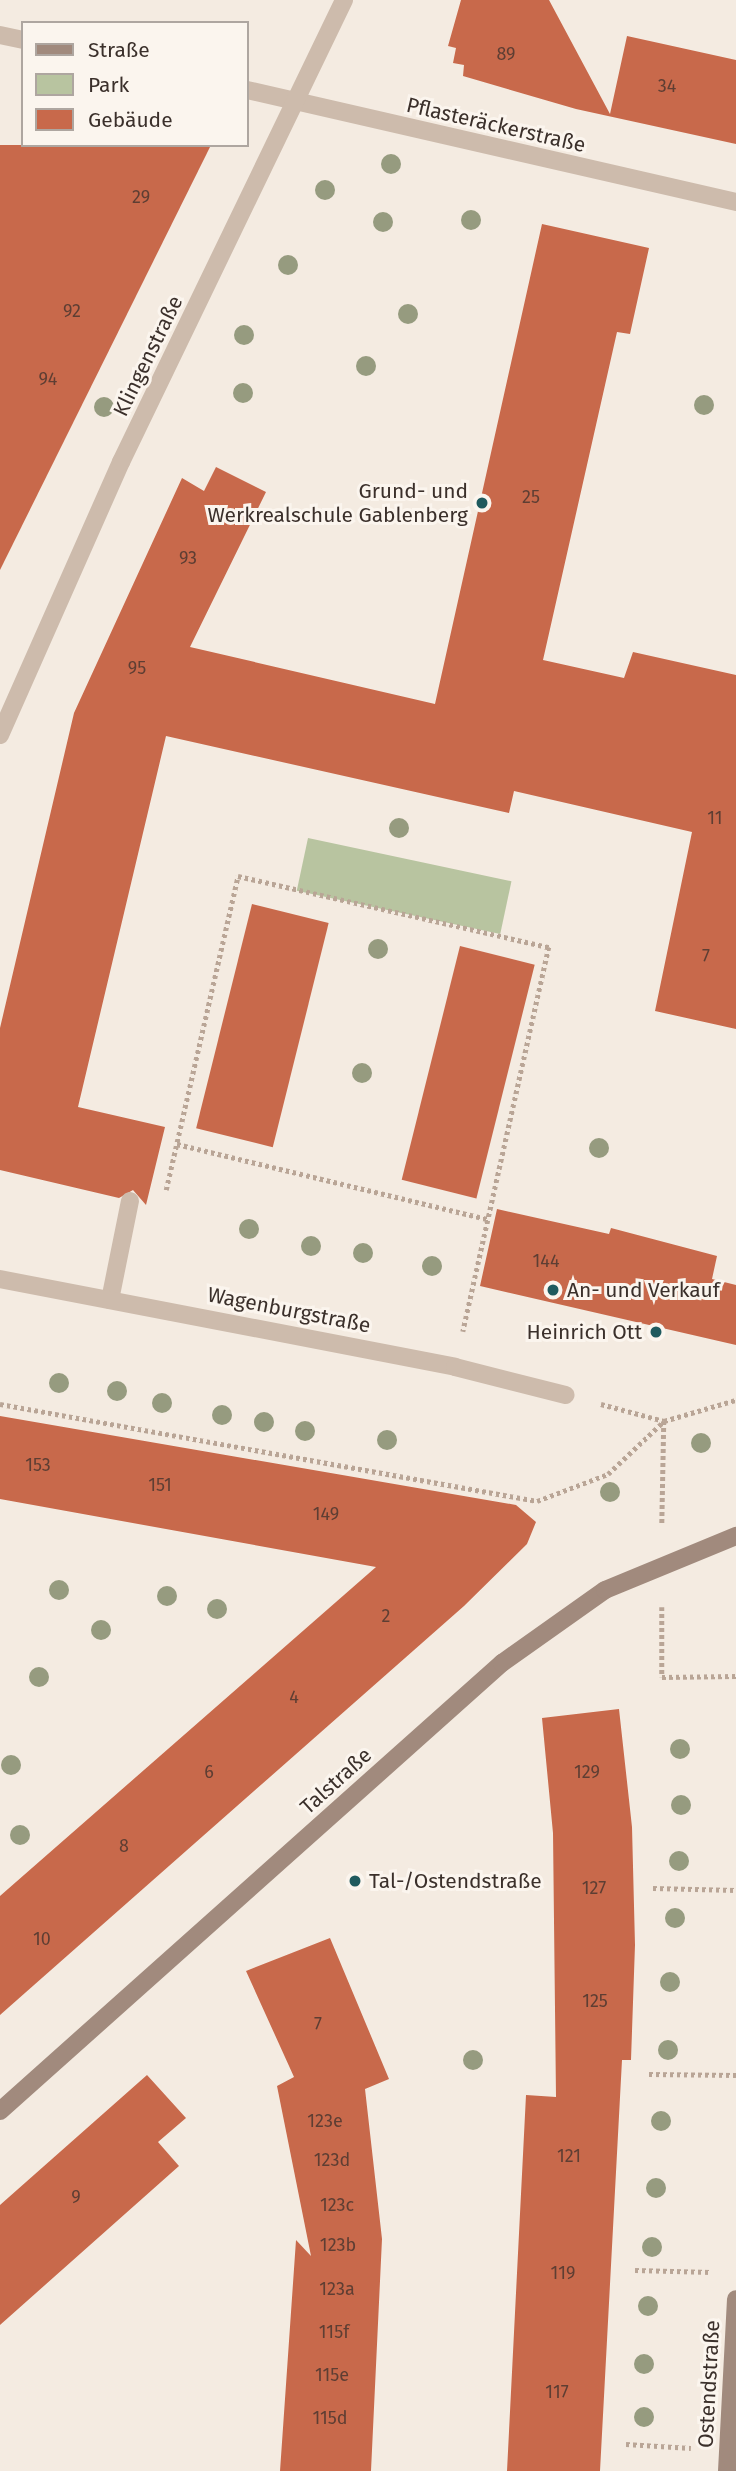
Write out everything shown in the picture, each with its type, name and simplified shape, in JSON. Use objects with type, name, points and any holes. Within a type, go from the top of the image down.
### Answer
[{"type":"main road","name":"Talstraße","points":[[0,2111],[502,1663],[605,1590],[661,1564],[736,1536]]},
{"type":"main road","name":"Ostendstraße","points":[[727,2471],[736,2299]]},
{"type":"street","name":"Klingenstraße","points":[[0,735],[117,471],[299,102],[344,0]]},
{"type":"street","points":[[0,35],[21,40]]},
{"type":"street","name":"Pflasteräckerstraße","points":[[248,90],[736,202]]},
{"type":"street","points":[[110,1300],[130,1201]]},
{"type":"street","name":"Wagenburgstraße","points":[[0,1279],[455,1367],[566,1395]]},
{"type":"path","points":[[164,1197],[238,876],[549,947],[455,1367]]},
{"type":"path","points":[[177,1144],[488,1219]]},
{"type":"path","points":[[566,1395],[664,1421]]},
{"type":"path","points":[[0,1404],[537,1501],[608,1475],[664,1421],[736,1400]]},
{"type":"path","points":[[664,1421],[662,1676],[736,1676]]},
{"type":"path","points":[[653,1888],[736,1889]]},
{"type":"path","points":[[649,2074],[736,2076]]},
{"type":"path","points":[[635,2270],[723,2272]]},
{"type":"path","points":[[626,2444],[727,2451]]},
{"type":"green space","points":[[308,838],[511,881],[500,934],[297,891]]},
{"type":"building","points":[[461,0],[549,0],[610,114],[627,36],[736,60],[736,144],[576,109],[463,76],[464,65],[453,63],[456,48],[448,46]]},
{"type":"building","points":[[0,145],[210,147],[0,570]]},
{"type":"building","points":[[542,224],[649,248],[630,334],[617,332],[543,660],[624,678],[633,652],[736,675],[736,1029],[655,1011],[692,832],[514,791],[509,813],[166,736],[78,1107],[165,1127],[146,1205],[133,1190],[119,1198],[0,1170],[0,1028],[74,713],[182,478],[204,491],[216,467],[266,492],[190,647],[435,704]]},
{"type":"building","points":[[252,904],[329,923],[273,1147],[196,1128]]},
{"type":"building","points":[[460,946],[535,965],[476,1198],[402,1180]]},
{"type":"building","points":[[497,1209],[609,1234],[611,1228],[717,1256],[712,1279],[736,1285],[736,1345],[480,1286]]},
{"type":"building","points":[[0,1416],[516,1505],[536,1522],[527,1544],[464,1606],[0,2015],[0,1896],[376,1567],[0,1499]]},
{"type":"building","points":[[619,1709],[632,1827],[635,1945],[631,2060],[622,2060],[600,2471],[507,2471],[526,2095],[556,2097],[553,1833],[542,1718]]},
{"type":"building","points":[[330,1938],[389,2079],[365,2089],[382,2239],[371,2471],[280,2471],[296,2240],[311,2256],[277,2086],[294,2077],[246,1971]]},
{"type":"building","points":[[147,2075],[186,2118],[158,2142],[179,2166],[0,2325],[0,2205]]},
{"type":"place","name":"Grund- und Werkrealschule Gablenberg","points":[[482,503]]},
{"type":"place","name":"An- und Verkauf","points":[[553,1290]]},
{"type":"place","name":"Heinrich Ott","points":[[656,1332]]},
{"type":"place","name":"Tal-/Ostendstraße","points":[[355,1881]]}]
